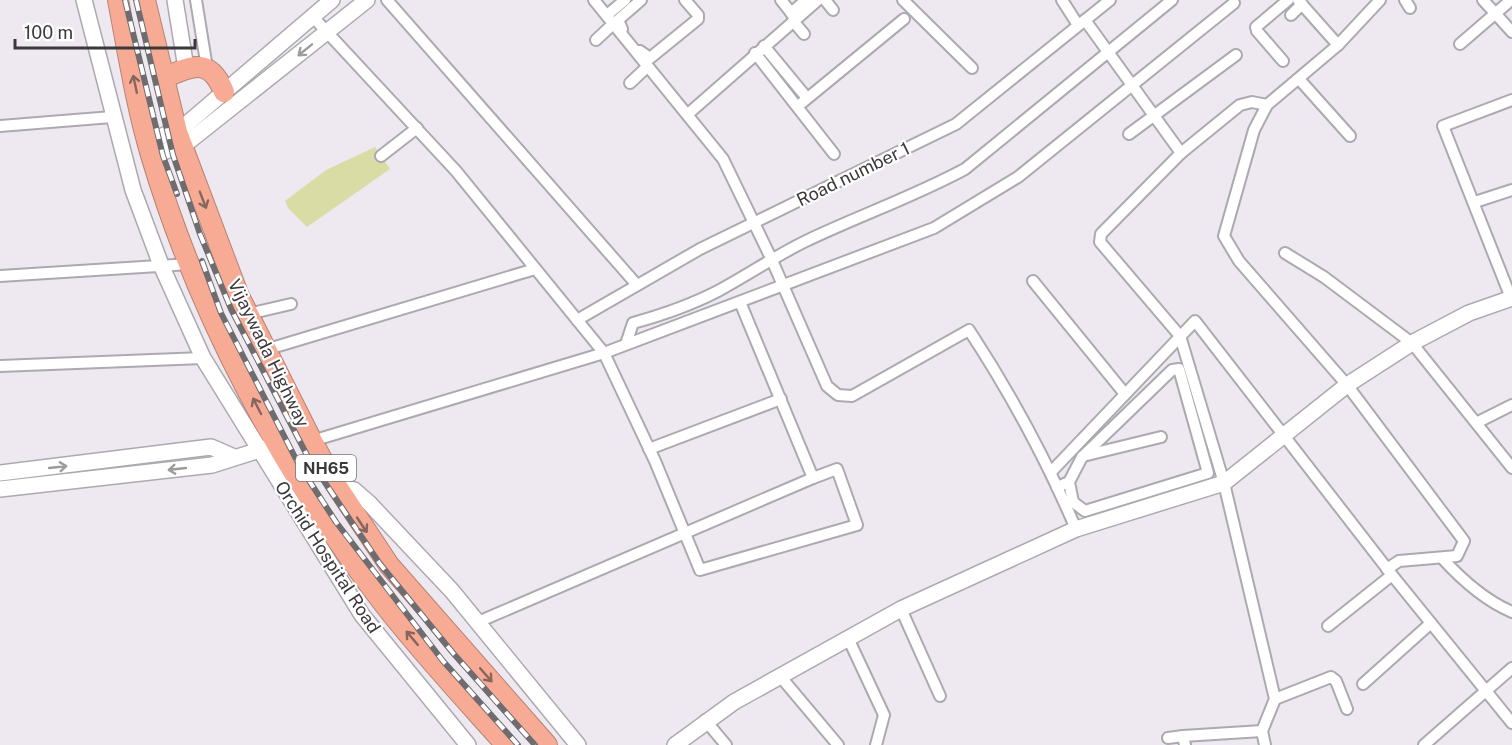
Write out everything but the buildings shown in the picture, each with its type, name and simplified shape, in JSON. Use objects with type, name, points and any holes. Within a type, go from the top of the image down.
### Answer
[{"type":"highway","name":"Vijaywada Highway","points":[[118,0],[149,149],[207,307],[268,448],[297,480],[384,605],[506,745]]},
{"type":"highway","name":"Vijaywada Highway","points":[[145,0],[179,139],[248,314],[312,441],[336,485],[389,565],[547,745]]},
{"type":"highway","points":[[164,78],[186,68],[200,66],[207,68],[220,80],[224,92]]},
{"type":"street","name":"Orchid Hospital Road","points":[[84,0],[112,117],[133,190],[160,265],[203,358],[268,448],[362,615],[468,745]]},
{"type":"street","points":[[175,0],[186,68]]},
{"type":"street","points":[[196,0],[207,68]]},
{"type":"street","points":[[179,139],[250,68],[332,0]]},
{"type":"street","points":[[149,149],[179,139],[262,84],[367,0]]},
{"type":"street","points":[[387,0],[637,285]]},
{"type":"street","points":[[594,0],[723,159],[771,258],[781,286],[827,386],[838,395],[852,396],[969,330],[1008,389],[1051,472],[1076,530]]},
{"type":"street","points":[[632,1],[617,22],[648,58],[698,19],[698,15],[685,0]]},
{"type":"street","points":[[780,0],[804,34]]},
{"type":"street","points":[[794,18],[806,0]]},
{"type":"street","points":[[688,114],[794,18],[818,0]]},
{"type":"street","points":[[825,0],[833,10]]},
{"type":"street","points":[[903,0],[972,68]]},
{"type":"street","points":[[1062,0],[1108,52],[1181,153]]},
{"type":"street","name":"Road number 1","points":[[577,320],[753,223],[956,124],[1110,0]]},
{"type":"street","points":[[626,344],[633,323],[673,311],[718,291],[771,258],[850,220],[933,186],[964,169],[1172,0]]},
{"type":"street","points":[[1328,626],[1389,572],[1398,561],[1456,556],[1464,542],[1347,385],[1239,261],[1224,236],[1258,118],[1267,105],[1338,45],[1380,0]]},
{"type":"street","points":[[1483,0],[1512,32]]},
{"type":"street","points":[[1460,44],[1510,0]]},
{"type":"street","points":[[596,40],[610,20],[632,1]]},
{"type":"street","points":[[1283,61],[1256,27],[1286,2],[1292,14],[1300,2],[1338,45]]},
{"type":"street","points":[[312,441],[604,352],[875,253],[957,215],[1018,177],[1234,3]]},
{"type":"street","points":[[313,17],[456,171],[604,352],[649,449],[685,533],[700,570],[857,525],[837,469],[813,478],[685,533],[478,622]]},
{"type":"street","points":[[798,106],[904,19]]},
{"type":"street","points":[[759,50],[807,98]]},
{"type":"street","points":[[759,50],[834,154]]},
{"type":"street","points":[[1129,134],[1236,55]]},
{"type":"street","points":[[630,83],[648,67]]},
{"type":"street","points":[[250,68],[262,84]]},
{"type":"street","points":[[1299,79],[1350,136]]},
{"type":"street","points":[[675,745],[705,720],[901,609],[1146,496],[1206,475],[1209,471],[1179,369],[1172,370],[1082,456],[1069,482],[1073,502],[1084,511],[1146,496],[1224,483],[1347,385],[1412,343],[1469,313],[1512,298],[1443,126],[1512,100]]},
{"type":"street","points":[[1265,745],[1262,731],[1275,699],[1224,483],[1180,336],[1100,242],[1101,234],[1181,153],[1240,105],[1252,102],[1267,105]]},
{"type":"street","points":[[0,126],[112,117]]},
{"type":"street","points":[[381,156],[417,129]]},
{"type":"street","points":[[1475,202],[1512,190]]},
{"type":"street","points":[[1285,254],[1321,275],[1412,343],[1478,422],[1512,468]]},
{"type":"street","points":[[0,276],[190,264]]},
{"type":"street","points":[[265,350],[535,269]]},
{"type":"street","points":[[1033,281],[1125,394]]},
{"type":"street","points":[[740,302],[813,478]]},
{"type":"street","points":[[248,314],[291,304]]},
{"type":"street","points":[[1051,472],[1195,321],[1285,434],[1389,572],[1512,723]]},
{"type":"street","points":[[0,366],[203,358]]},
{"type":"street","points":[[649,449],[781,399]]},
{"type":"street","points":[[1478,422],[1512,405]]},
{"type":"street","points":[[1082,456],[1161,437]]},
{"type":"street","points":[[0,473],[211,447],[234,457]]},
{"type":"street","points":[[0,489],[212,465],[268,448]]},
{"type":"street","points":[[1057,487],[1069,482]]},
{"type":"street","points":[[336,485],[354,490],[369,503],[478,622],[578,745]]},
{"type":"street","points":[[1442,558],[1470,587],[1498,606],[1512,612]]},
{"type":"street","points":[[901,609],[940,696]]},
{"type":"street","points":[[1363,684],[1431,623]]},
{"type":"street","points":[[848,638],[884,716],[876,745]]},
{"type":"street","points":[[1424,745],[1512,668]]},
{"type":"street","points":[[780,676],[838,745]]},
{"type":"street","points":[[1275,699],[1330,677],[1336,681],[1347,709]]},
{"type":"street","points":[[705,720],[726,745]]},
{"type":"street","points":[[1168,738],[1184,740],[1262,731]]},
{"type":"green space","points":[[375,147],[390,169],[307,227],[288,208],[285,201],[326,170]]},
{"type":"railway","points":[[125,0],[163,156],[177,194]]},
{"type":"railway","points":[[136,0],[173,155],[200,234],[231,309],[309,459],[380,564],[453,653],[535,745]]},
{"type":"railway","points":[[202,261],[221,313],[299,465],[336,522],[443,661],[518,745]]}]
